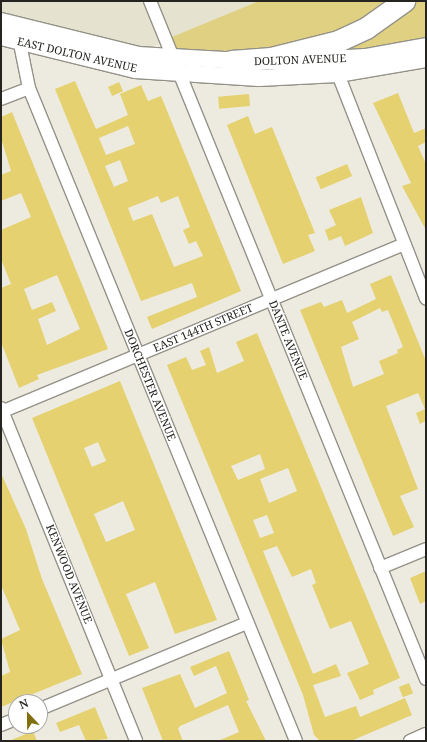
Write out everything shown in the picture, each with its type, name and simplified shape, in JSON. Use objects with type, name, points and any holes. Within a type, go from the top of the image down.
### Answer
[{"type":"highway","points":[[232,61],[270,58],[338,41],[366,28],[404,1]]},
{"type":"street","name":"DANTE AVENUE","points":[[150,1],[426,679]]},
{"type":"street","name":"EAST DOLTON AVENUE","points":[[1,21],[175,64]]},
{"type":"street","name":"DORCHESTER AVENUE","points":[[17,26],[19,43],[29,88],[296,741]]},
{"type":"street","name":"EAST DOLTON AVENUE","points":[[1,37],[19,43],[135,70],[175,64]]},
{"type":"street","name":"DOLTON AVENUE","points":[[175,64],[232,61],[299,62],[365,57],[426,46]]},
{"type":"street","name":"DOLTON AVENUE","points":[[175,64],[258,78],[338,74],[426,59]]},
{"type":"street","points":[[338,74],[426,298]]},
{"type":"street","points":[[1,99],[29,88]]},
{"type":"street","name":"EAST 144TH STREET","points":[[2,411],[404,244]]},
{"type":"street","name":"KENWOOD AVENUE","points":[[2,411],[136,741]]},
{"type":"street","points":[[380,568],[426,549]]},
{"type":"street","points":[[48,706],[247,623]]},
{"type":"street","points":[[410,741],[426,734]]},
{"type":"shaded area","points":[[1,1],[259,1],[148,48],[1,16]]},
{"type":"shaded area","points":[[259,1],[392,1],[346,29],[282,46],[188,54],[177,49],[172,37]]},
{"type":"shaded area","points":[[414,1],[426,1],[426,40],[317,55]]},
{"type":"building","points":[[75,81],[96,129],[128,115],[120,94],[141,85],[148,101],[161,96],[241,291],[152,329],[147,317],[197,297],[192,283],[141,301],[55,89]],"holes":[[[128,126],[135,144],[106,155],[99,138]],[[120,160],[128,181],[114,187],[105,166]],[[158,196],[161,203],[178,196],[190,227],[183,230],[189,244],[196,241],[203,256],[174,267],[152,214],[133,221],[128,208]]]},
{"type":"building","points":[[119,82],[123,91],[112,96],[108,87]]},
{"type":"building","points":[[398,93],[414,133],[426,128],[426,142],[418,146],[426,164],[426,230],[402,186],[411,183],[373,103]]},
{"type":"building","points":[[249,94],[250,106],[219,109],[218,97]]},
{"type":"building","points":[[12,112],[108,349],[37,375],[39,379],[19,388],[1,342],[1,288],[11,284],[1,259],[1,230],[31,217],[21,193],[1,201],[1,175],[11,171],[1,138],[1,117]],"holes":[[[57,275],[80,329],[47,345],[38,319],[56,311],[52,302],[32,310],[24,289]]]},
{"type":"building","points":[[248,116],[255,134],[272,127],[315,233],[308,235],[315,251],[283,264],[227,125]]},
{"type":"building","points":[[347,164],[352,176],[321,189],[316,177]]},
{"type":"building","points":[[361,197],[373,233],[345,246],[341,236],[329,241],[325,230],[336,225],[329,210]]},
{"type":"building","points":[[391,275],[426,361],[426,421],[420,424],[416,413],[425,409],[418,393],[386,406],[418,489],[400,496],[414,527],[393,536],[300,310],[321,302],[324,307],[342,300],[347,313],[376,299],[370,284]],"holes":[[[380,308],[382,312],[388,310],[403,347],[397,350],[398,353],[379,361],[384,374],[353,387],[341,347],[359,339],[352,322]]]},
{"type":"building","points":[[257,333],[400,678],[373,690],[374,694],[360,700],[347,673],[369,664],[351,621],[330,629],[312,585],[316,583],[311,569],[292,577],[277,546],[263,551],[313,674],[336,664],[341,676],[313,685],[325,717],[356,706],[360,717],[405,698],[412,715],[351,741],[320,741],[314,735],[303,695],[167,365],[186,357],[192,370],[206,365],[200,351],[209,347],[217,373],[244,361],[236,342]],"holes":[[[260,454],[265,469],[238,480],[231,466]],[[288,468],[297,491],[269,503],[260,479]],[[267,515],[274,533],[260,538],[253,520]]]},
{"type":"building","points":[[120,381],[217,620],[175,634],[155,582],[126,594],[149,648],[129,656],[32,418]],"holes":[[[98,442],[106,461],[92,467],[84,448]],[[123,501],[135,530],[106,542],[94,514]]]},
{"type":"building","points":[[1,473],[26,529],[42,579],[82,674],[33,694],[8,694],[8,704],[1,707],[1,676],[10,672],[1,639],[20,630],[1,585]]},
{"type":"building","points":[[426,571],[426,601],[420,604],[410,578]]},
{"type":"building","points":[[229,651],[249,700],[246,701],[266,741],[218,741],[239,732],[228,705],[180,726],[178,729],[183,741],[163,741],[142,688],[180,674],[195,708],[227,693],[216,666],[194,676],[190,667]]},
{"type":"building","points":[[409,683],[413,693],[403,697],[399,687]]},
{"type":"building","points":[[95,707],[108,739],[86,741],[79,725],[60,732],[56,723]]},
{"type":"building","points":[[26,734],[34,734],[37,741],[9,741]]}]
